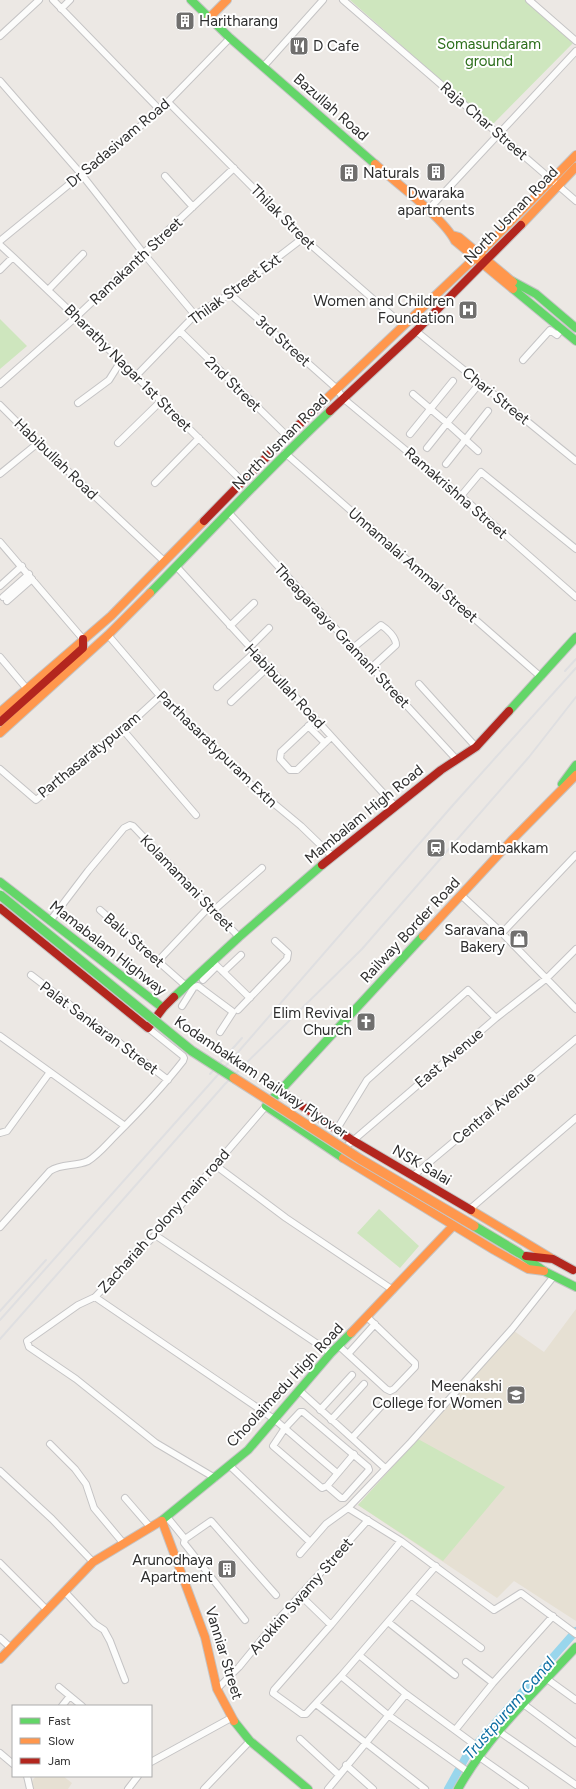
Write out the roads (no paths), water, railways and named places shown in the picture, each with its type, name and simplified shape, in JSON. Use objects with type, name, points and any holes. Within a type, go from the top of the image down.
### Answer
[{"type":"street","points":[[0,36],[39,0]]},
{"type":"street","points":[[53,0],[160,110]]},
{"type":"street","points":[[61,9],[70,0]]},
{"type":"street","name":"Bazullah Road","points":[[191,0],[230,38],[428,210],[452,235],[459,237],[485,263],[527,296]]},
{"type":"street","points":[[209,18],[227,0]]},
{"type":"street","points":[[264,67],[323,0]]},
{"type":"street","name":"Raja Char Street","points":[[343,0],[576,201]]},
{"type":"street","points":[[529,0],[576,41]]},
{"type":"street","name":"Dr Sadasivam Road","points":[[0,241],[160,110],[230,38]]},
{"type":"street","points":[[428,210],[498,133],[576,51]]},
{"type":"street","points":[[0,81],[82,175],[144,254],[195,315]]},
{"type":"street","name":"Thilak Street","points":[[168,102],[303,238],[404,326]]},
{"type":"street","name":"North Usman Road","points":[[0,712],[27,689],[86,646],[108,635],[229,513],[285,453],[416,331],[485,263],[555,183],[576,155]]},
{"type":"street","name":"North Usman Road","points":[[0,733],[86,646],[111,616],[164,561],[287,436],[336,388],[404,326],[555,183],[576,167]]},
{"type":"street","name":"Ramakanth Street","points":[[0,384],[76,317],[234,168]]},
{"type":"street","points":[[165,176],[193,207]]},
{"type":"street","name":"Thilak Street Ext","points":[[136,376],[195,315],[230,294],[303,238]]},
{"type":"street","name":"Bharathy Nagar 1st Street","points":[[0,245],[76,317],[242,481]]},
{"type":"street","points":[[48,290],[83,254]]},
{"type":"street","points":[[0,270],[13,256]]},
{"type":"street","points":[[509,282],[559,335]]},
{"type":"street","name":"Bazullah Road","points":[[509,282],[536,294],[576,328]]},
{"type":"street","name":"3rd Street","points":[[230,294],[336,388]]},
{"type":"street","points":[[527,296],[576,334]]},
{"type":"street","points":[[527,296],[576,341]]},
{"type":"street","points":[[523,360],[550,330],[576,346]]},
{"type":"street","name":"Chari Street","points":[[416,331],[576,461]]},
{"type":"street","name":"2nd Street","points":[[180,332],[287,436]]},
{"type":"street","points":[[78,403],[108,380],[121,361]]},
{"type":"street","points":[[410,434],[453,381]]},
{"type":"street","points":[[427,448],[480,382]]},
{"type":"street","name":"Ramakrishna Street","points":[[336,388],[344,399],[461,496],[576,597]]},
{"type":"street","points":[[413,394],[478,451]]},
{"type":"street","points":[[118,443],[161,401]]},
{"type":"street","name":"Habibullah Road","points":[[0,405],[38,443],[164,561]]},
{"type":"street","points":[[446,464],[488,412]]},
{"type":"street","points":[[155,483],[199,438]]},
{"type":"street","points":[[0,474],[38,443]]},
{"type":"street","name":"Unnamalai Ammal Street","points":[[285,453],[541,677]]},
{"type":"street","points":[[461,496],[481,472],[576,549]]},
{"type":"street","name":"Theagaraaya Gramani Street","points":[[229,513],[456,759]]},
{"type":"street","points":[[0,542],[22,566],[86,646],[0,722]]},
{"type":"street","points":[[0,586],[22,566]]},
{"type":"street","name":"Habibullah Road","points":[[176,566],[267,668],[395,806]]},
{"type":"street","points":[[5,599],[30,576]]},
{"type":"street","points":[[230,626],[254,603]]},
{"type":"street","points":[[353,648],[381,625],[389,632],[396,641],[396,645],[372,668]]},
{"type":"street","points":[[249,648],[269,628]]},
{"type":"street","name":"Parthasaratypuram Extn","points":[[108,635],[160,696],[248,782],[301,826],[332,856]]},
{"type":"street","name":"Mambalam High Road","points":[[163,1008],[183,996],[186,986],[215,964],[239,937],[332,856],[456,759],[476,747],[576,638]]},
{"type":"street","points":[[217,687],[254,653]]},
{"type":"street","points":[[0,657],[27,689]]},
{"type":"street","points":[[231,702],[267,668]]},
{"type":"street","points":[[419,684],[476,747]]},
{"type":"street","name":"Parthasaratypuram","points":[[0,769],[36,800],[123,730],[160,696]]},
{"type":"street","points":[[315,720],[281,752],[280,759],[290,770],[297,770],[331,737]]},
{"type":"street","points":[[308,726],[324,743]]},
{"type":"street","points":[[123,730],[196,815]]},
{"type":"street","points":[[548,802],[576,765]]},
{"type":"street","name":"Railway Border Road","points":[[266,1106],[461,895],[576,774]]},
{"type":"street","name":"Kolamamani Street","points":[[50,921],[88,871],[124,828],[130,825],[135,828],[239,937]]},
{"type":"street","points":[[502,933],[576,855]]},
{"type":"street","points":[[158,961],[212,908],[262,868]]},
{"type":"street","name":"Mamabalam Highway","points":[[0,882],[163,1008],[148,1028]]},
{"type":"street","name":"Kodambakkam Railway Flyover","points":[[0,895],[192,1051],[360,1159],[522,1254],[544,1271]]},
{"type":"street","points":[[461,895],[502,933],[576,1009]]},
{"type":"street","points":[[0,908],[184,1058],[168,1080],[125,1126],[89,1160],[80,1164],[56,1167],[50,1171],[0,1227]]},
{"type":"street","name":"Balu Street","points":[[100,910],[186,986]]},
{"type":"street","points":[[238,1010],[288,959],[288,953],[274,941]]},
{"type":"street","name":"East Avenue","points":[[337,1155],[352,1140],[496,1018],[547,978],[576,949]]},
{"type":"street","points":[[223,972],[242,955]]},
{"type":"street","points":[[86,977],[98,959]]},
{"type":"street","points":[[203,980],[215,964],[250,998]]},
{"type":"street","name":"Palat Sankaran Street","points":[[31,975],[168,1080]]},
{"type":"street","points":[[117,1003],[131,984]]},
{"type":"street","points":[[182,1006],[183,996],[194,987],[198,986],[233,1011],[233,1014],[220,1032]]},
{"type":"street","points":[[337,1129],[367,1080],[468,990],[496,1018]]},
{"type":"street","points":[[1,1037],[125,1126]]},
{"type":"street","name":"Central Avenue","points":[[413,1176],[576,1038]]},
{"type":"street","points":[[0,1133],[4,1133],[11,1127],[50,1072]]},
{"type":"street","name":"NSK Salai","points":[[280,1091],[352,1140],[553,1259],[575,1268]]},
{"type":"street","points":[[266,1106],[337,1155],[453,1226],[528,1269],[544,1271],[576,1287]]},
{"type":"street","name":"Zachariah Colony main road","points":[[215,1478],[156,1443],[76,1379],[29,1347],[27,1341],[78,1305],[95,1296],[155,1235],[266,1106]]},
{"type":"street","points":[[470,1210],[576,1118]]},
{"type":"street","points":[[215,1165],[286,1218],[394,1290]]},
{"type":"street","name":"Choolaimedu High Road","points":[[0,1659],[94,1562],[165,1519],[248,1450],[331,1353],[394,1290],[453,1226]]},
{"type":"street","points":[[155,1235],[331,1353]]},
{"type":"street","name":"Kodambakkam Railway Flyover","points":[[522,1254],[553,1259]]},
{"type":"street","points":[[300,1554],[326,1524],[348,1508],[411,1442],[512,1329],[554,1276]]},
{"type":"street","points":[[95,1296],[274,1419],[337,1473]]},
{"type":"street","points":[[339,1346],[388,1390],[394,1389],[415,1366],[415,1363],[367,1317]]},
{"type":"street","points":[[348,1354],[375,1324]]},
{"type":"street","points":[[320,1410],[352,1375]]},
{"type":"street","points":[[332,1420],[364,1384]]},
{"type":"street","points":[[300,1391],[385,1468]]},
{"type":"street","points":[[352,1438],[384,1403]]},
{"type":"street","points":[[327,1486],[343,1499],[356,1486],[369,1469],[354,1454],[303,1412],[297,1414],[285,1428],[273,1444],[274,1448],[322,1488],[327,1486],[354,1454]]},
{"type":"street","points":[[50,1444],[75,1469],[86,1484],[94,1508],[124,1544]]},
{"type":"street","points":[[229,1465],[310,1542]]},
{"type":"street","points":[[0,1471],[52,1519],[94,1562]]},
{"type":"street","points":[[356,1486],[363,1492]]},
{"type":"street","points":[[126,1498],[151,1528]]},
{"type":"street","points":[[348,1508],[402,1540],[494,1610],[521,1593],[562,1622],[576,1634]]},
{"type":"street","points":[[165,1519],[185,1539],[184,1543],[245,1620]]},
{"type":"street","name":"Vanniar Street","points":[[165,1519],[205,1637],[217,1689],[231,1718],[250,1741],[308,1789]]},
{"type":"street","name":"Arokkin Swamy Street","points":[[217,1689],[239,1667],[300,1594],[368,1520]]},
{"type":"street","points":[[185,1539],[211,1521],[276,1595]]},
{"type":"street","points":[[402,1540],[273,1692],[304,1715],[341,1676],[436,1566]]},
{"type":"street","points":[[0,1562],[47,1610]]},
{"type":"street","points":[[65,1592],[95,1624],[104,1630],[110,1641],[125,1680]]},
{"type":"street","points":[[300,1594],[331,1625]]},
{"type":"street","points":[[411,1595],[481,1648]]},
{"type":"street","points":[[456,1730],[493,1683],[553,1616]]},
{"type":"street","points":[[388,1622],[455,1675]]},
{"type":"street","points":[[0,1638],[11,1648]]},
{"type":"street","points":[[458,1789],[467,1771],[497,1730],[522,1703],[547,1680],[576,1647]]},
{"type":"street","points":[[359,1655],[406,1694],[466,1738],[480,1753],[525,1789]]},
{"type":"street","points":[[466,1662],[493,1683]]},
{"type":"street","points":[[341,1676],[388,1715],[467,1771]]},
{"type":"street","points":[[547,1680],[576,1700]]},
{"type":"street","points":[[59,1687],[81,1705]]},
{"type":"street","points":[[328,1789],[346,1765],[406,1694]]},
{"type":"street","points":[[63,1705],[70,1696]]},
{"type":"street","points":[[522,1703],[576,1742]]},
{"type":"street","points":[[316,1704],[425,1789]]},
{"type":"street","points":[[152,1761],[231,1718]]},
{"type":"street","points":[[497,1730],[576,1785]]},
{"type":"street","points":[[300,1739],[339,1775]]},
{"type":"street","points":[[204,1789],[250,1741]]},
{"type":"street","points":[[0,1753],[12,1763]]},
{"type":"street","points":[[346,1765],[374,1789]]},
{"type":"street","points":[[27,1777],[30,1789]]},
{"type":"street","points":[[128,1789],[137,1777]]},
{"type":"waterway","name":"Trustpuram Canal","points":[[448,1789],[467,1755],[576,1631]]},
{"type":"railway","points":[[565,671],[576,659]]},
{"type":"railway","points":[[0,1320],[239,1051],[453,805],[576,668]]},
{"type":"railway","points":[[0,1339],[225,1084],[362,949],[529,757],[576,697]]},
{"type":"railway","points":[[210,1074],[242,1038]]},
{"type":"railway","points":[[0,1311],[46,1260]]},
{"type":"place","name":"Haritharang","points":[[185,21]]},
{"type":"place","name":"D Cafe","points":[[299,46]]},
{"type":"place","name":"Dwaraka apartments","points":[[436,172]]},
{"type":"place","name":"Naturals","points":[[349,173]]},
{"type":"place","name":"Women and Children Foundation","points":[[468,310]]},
{"type":"place","name":"Kodambakkam","points":[[436,848]]},
{"type":"place","name":"Saravana Bakery","points":[[519,939]]},
{"type":"place","name":"Elim Revival Church","points":[[366,1022]]},
{"type":"place","name":"Meenakshi College for Women","points":[[516,1395]]},
{"type":"place","name":"Arunodhaya Apartment","points":[[227,1569]]},
{"type":"park label","name":"Somasundaram ground","points":[[489,52]]}]
